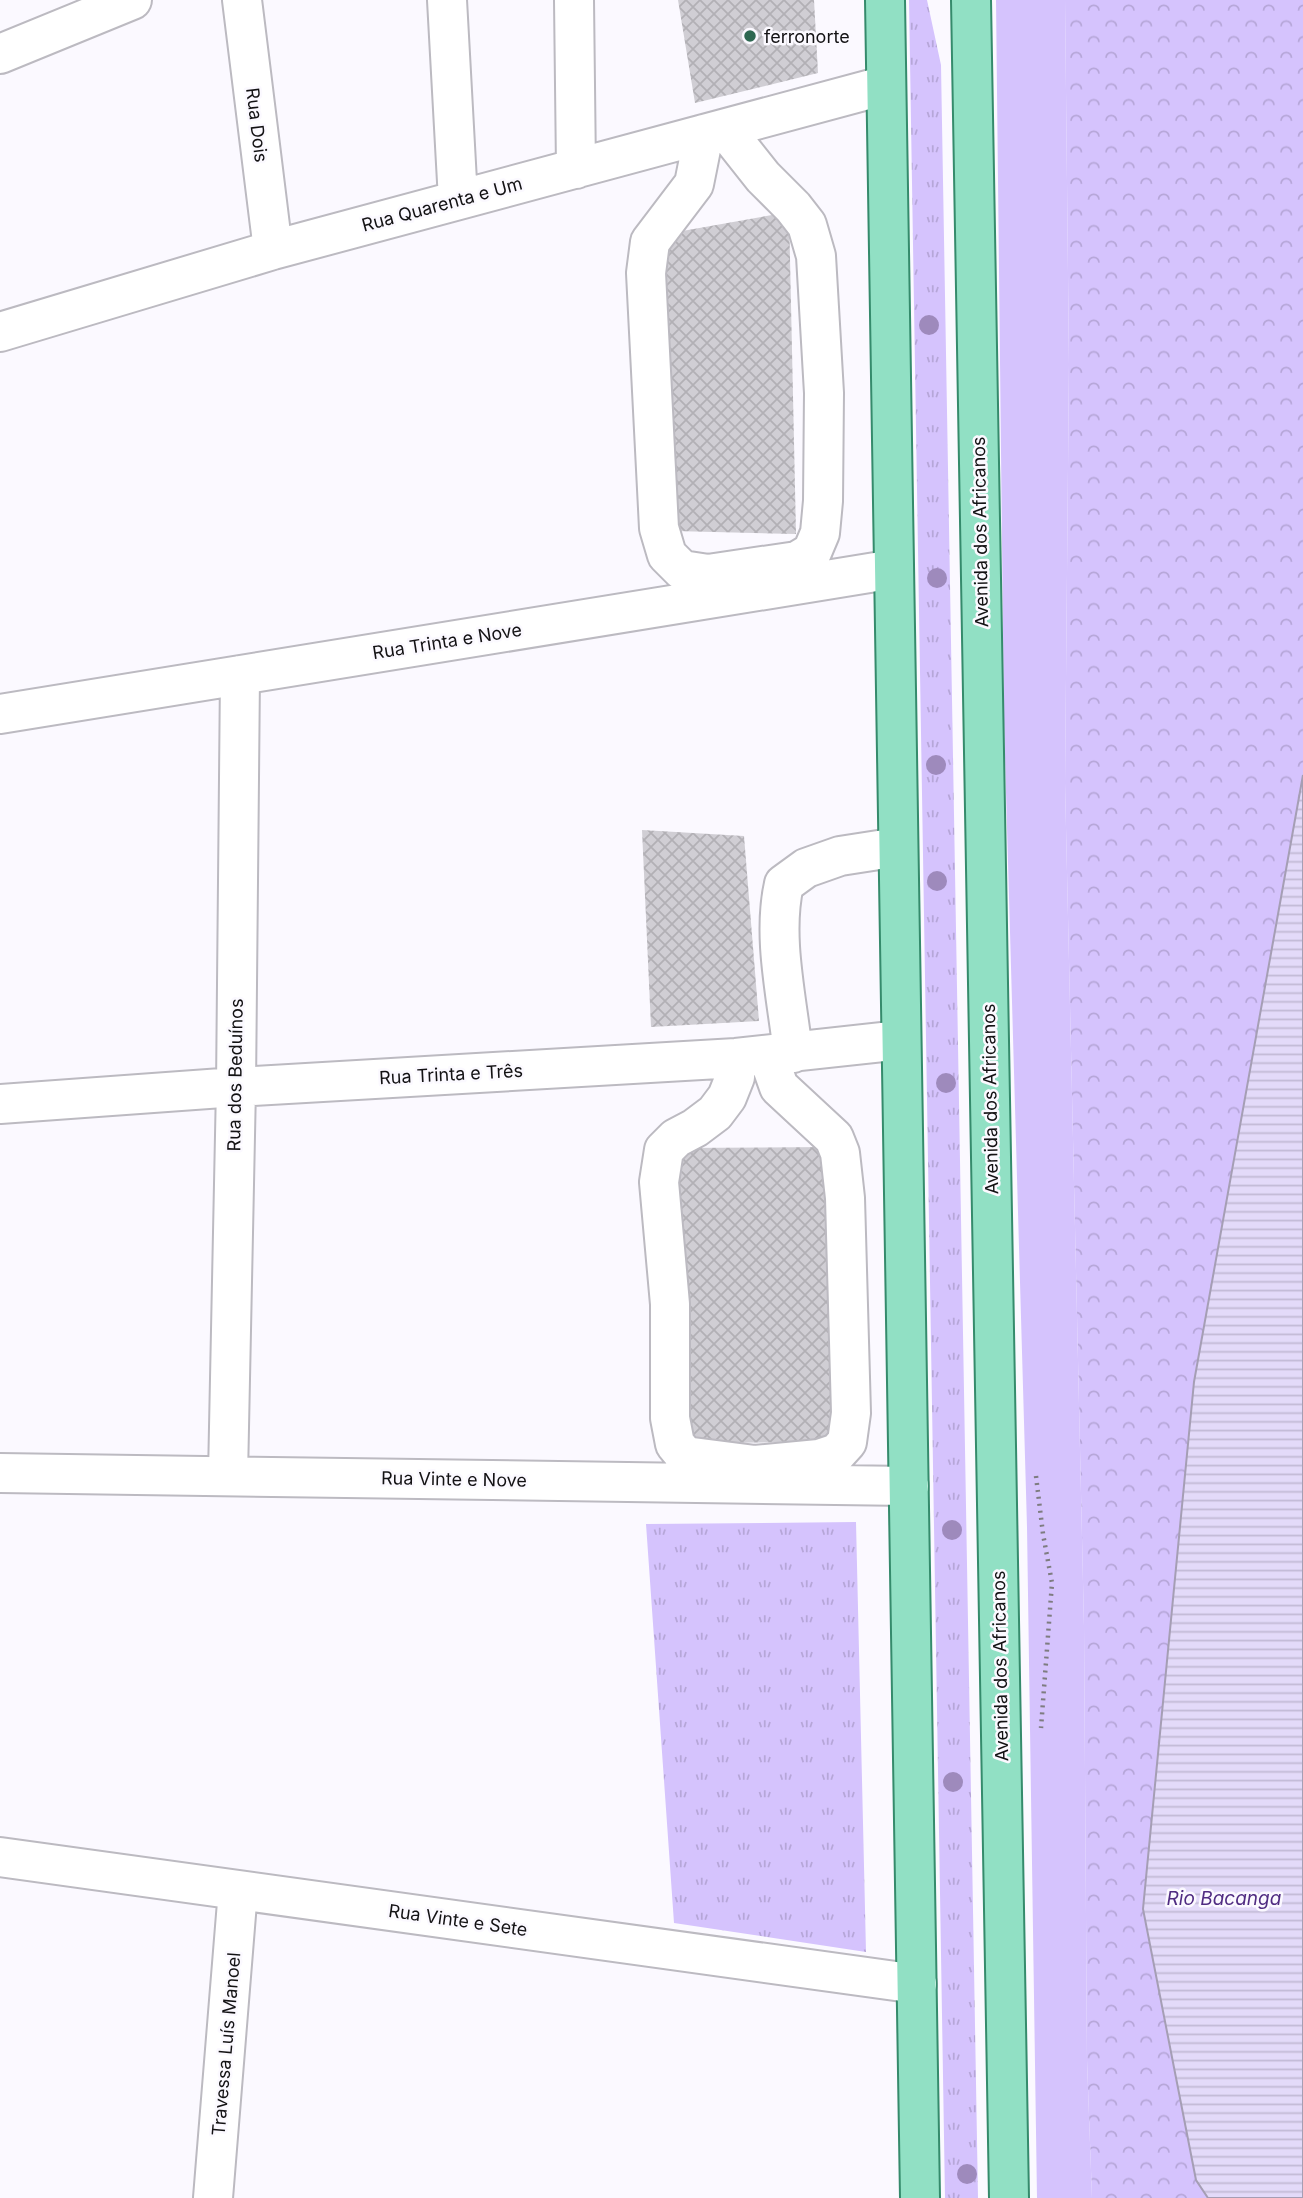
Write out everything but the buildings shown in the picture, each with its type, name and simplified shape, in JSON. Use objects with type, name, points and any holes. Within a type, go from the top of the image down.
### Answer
[{"type":"main road","points":[[885,0],[920,2198]]},
{"type":"main road","points":[[953,0],[973,154]]},
{"type":"main road","name":"Avenida dos Africanos","points":[[971,0],[1009,2198]]},
{"type":"street","points":[[0,54],[132,0]]},
{"type":"street","name":"Rua Dois","points":[[242,0],[273,250]]},
{"type":"street","points":[[447,0],[458,200]]},
{"type":"street","points":[[573,0],[576,169]]},
{"type":"street","name":"Rua Quarenta e Um","points":[[0,332],[273,250],[886,85]]},
{"type":"street","points":[[715,132],[793,207],[807,225],[816,257],[824,393],[823,501],[820,534],[812,552],[797,561],[708,574],[682,570],[667,555],[659,528],[646,273],[650,242],[694,184],[715,132]]},
{"type":"street","name":"Rua Trinta e Nove","points":[[0,714],[894,569]]},
{"type":"street","name":"Rua dos Beduínos","points":[[228,1476],[236,1087],[240,675]]},
{"type":"street","points":[[765,1055],[735,1077],[727,1097],[715,1113],[676,1138],[664,1150],[659,1182],[670,1304],[670,1418],[675,1444],[685,1456],[755,1465],[819,1459],[837,1453],[847,1442],[852,1413],[845,1198],[840,1153],[834,1138],[779,1087],[765,1055],[782,955],[779,906],[784,884],[806,868],[840,856],[898,847]]},
{"type":"street","name":"Rua Trinta e Três","points":[[0,1104],[765,1055],[901,1040]]},
{"type":"street","name":"Rua Vinte e Nove","points":[[0,1473],[909,1486]]},
{"type":"street","name":"Rua Vinte e Sete","points":[[0,1857],[917,1984]]},
{"type":"street","name":"Travessa Luís Manoel","points":[[213,2198],[238,1890]]},
{"type":"green space","points":[[909,0],[927,0],[941,65],[978,2198],[945,2198]]},
{"type":"green space","points":[[996,0],[1065,0],[1069,364],[1065,783],[1084,1626],[1087,2060],[1092,2198],[1037,2198],[1027,1527],[1004,722]]},
{"type":"green space","points":[[1065,0],[1303,0],[1303,775],[1194,1382],[1143,1909],[1196,2180],[1208,2198],[1092,2198],[1087,2060],[1084,1626],[1065,783],[1069,364]]},
{"type":"green space","points":[[856,1522],[866,1952],[674,1923],[646,1524]]},
{"type":"water","name":"Rio Bacanga","points":[[1303,775],[1303,2198],[1208,2198],[1196,2180],[1143,1909],[1194,1382]]},
{"type":"place","name":"ferronorte","points":[[750,36]]}]
